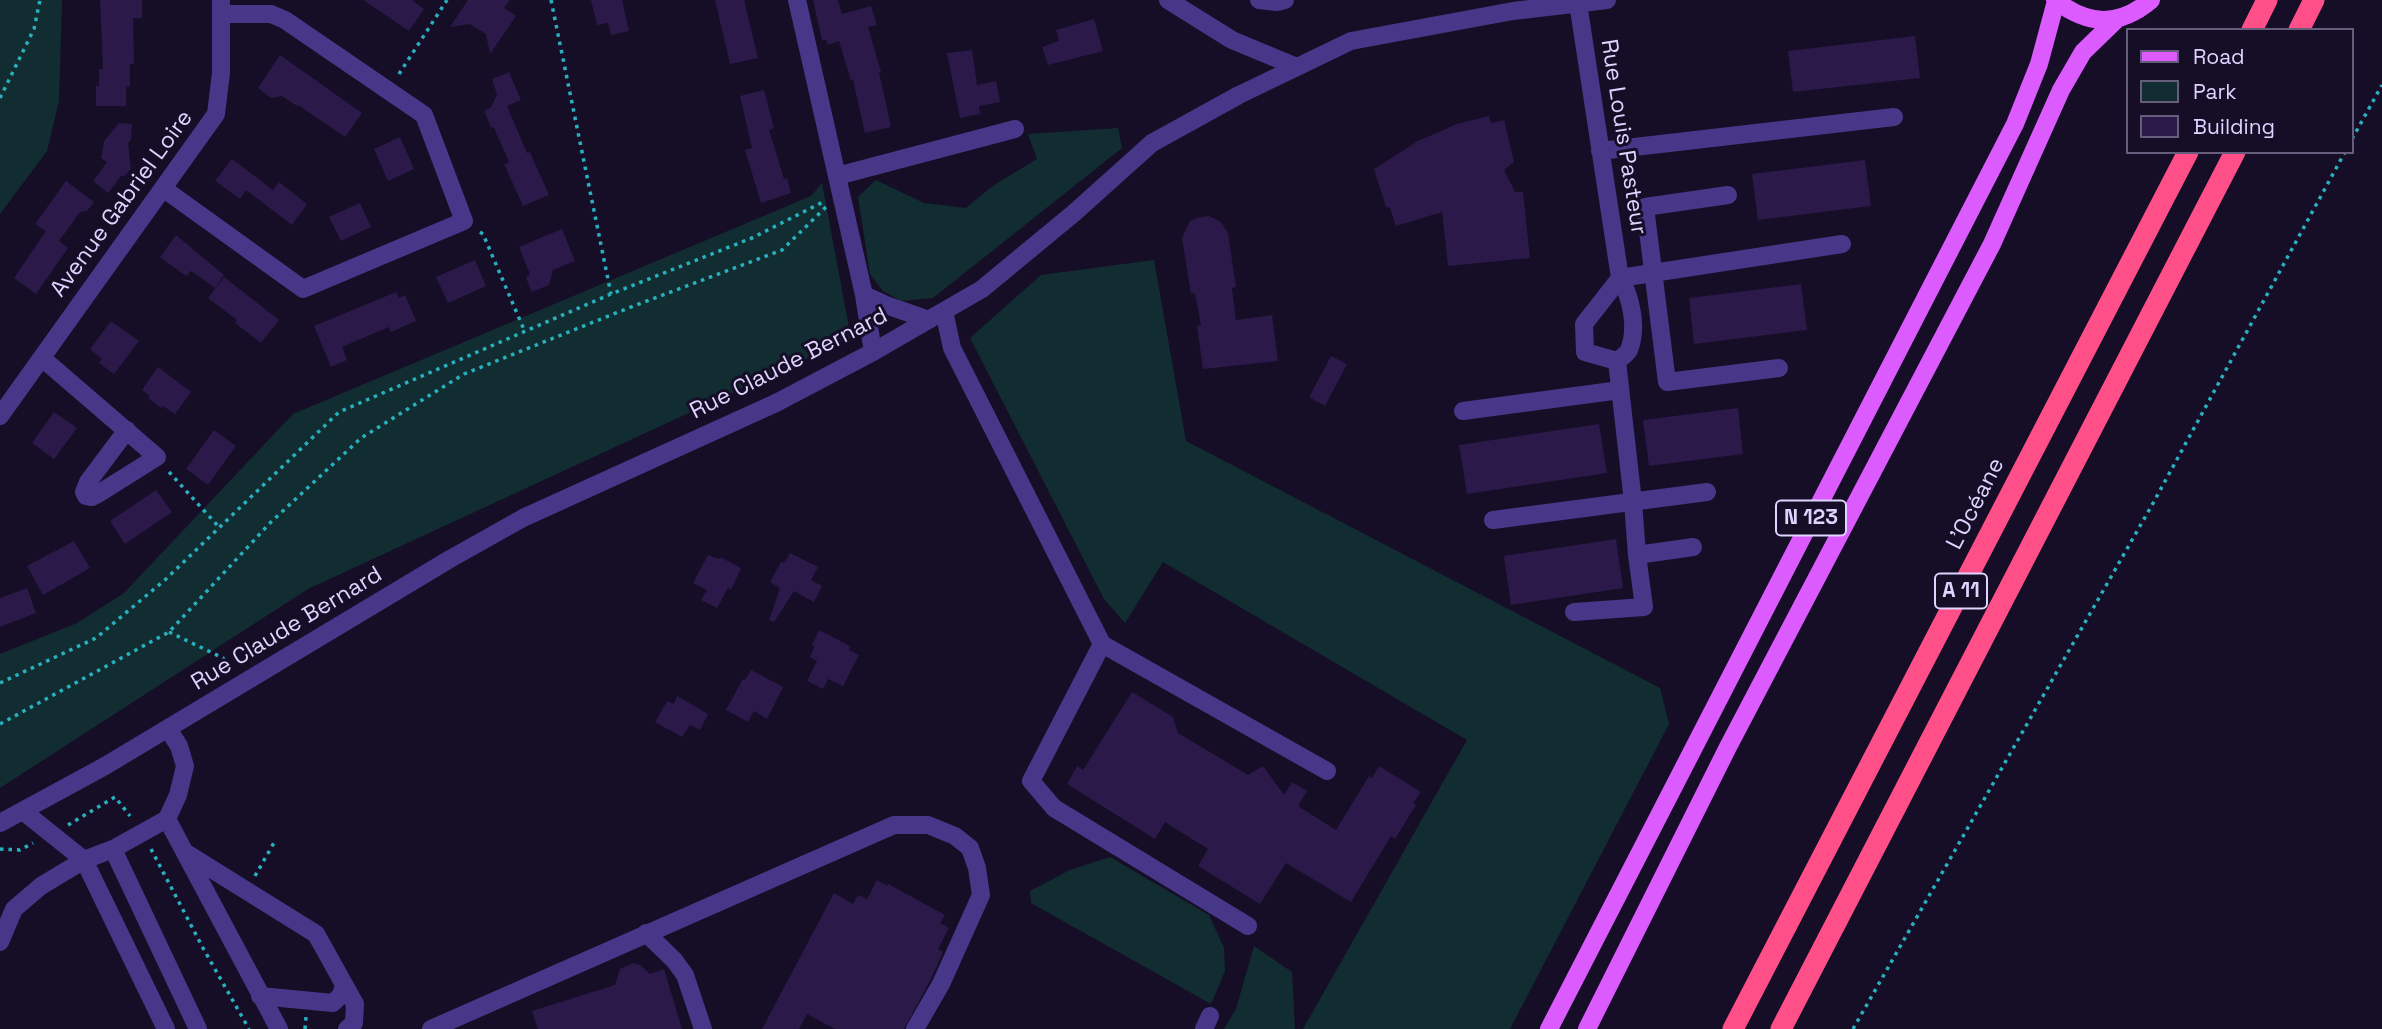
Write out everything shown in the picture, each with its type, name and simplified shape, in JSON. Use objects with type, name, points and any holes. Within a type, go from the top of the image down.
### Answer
[{"type":"highway","points":[[2253,28],[2267,0]]},
{"type":"highway","points":[[2300,28],[2314,0]]},
{"type":"highway","name":"L’Océane","points":[[1733,1029],[2188,154]]},
{"type":"highway","name":"A 11","points":[[1781,1029],[2234,154]]},
{"type":"main road","name":"N 123","points":[[1549,1029],[2015,124],[2039,64],[2056,0],[2074,14],[2095,20],[2117,19],[2138,12],[2151,0]]},
{"type":"main road","name":"N 123","points":[[1587,1029],[1728,747],[1992,244],[2062,90],[2083,52],[2117,19]]},
{"type":"street","points":[[797,0],[864,295],[873,352]]},
{"type":"street","points":[[1168,0],[1232,40],[1297,67]]},
{"type":"street","points":[[1259,0],[1285,0]]},
{"type":"street","name":"Rue Claude Bernard","points":[[0,824],[168,729],[523,518],[776,403],[873,352],[982,289],[1074,213],[1152,143],[1239,95],[1351,41],[1513,12],[1607,0]]},
{"type":"street","name":"Rue Louis Pasteur","points":[[1578,3],[1620,278],[1628,291],[1633,324],[1629,352],[1617,361]]},
{"type":"street","points":[[164,189],[303,289],[464,221],[425,114],[285,20],[271,14],[221,7]]},
{"type":"street","name":"Avenue Gabriel Loire","points":[[0,416],[216,114],[221,73],[221,7]]},
{"type":"street","points":[[1600,151],[1894,117]]},
{"type":"street","points":[[839,185],[1015,130]]},
{"type":"street","points":[[1728,195],[1644,206],[1667,382],[1779,368]]},
{"type":"street","points":[[1574,612],[1644,607],[1617,361],[1585,352],[1584,324],[1620,278],[1842,244]]},
{"type":"street","points":[[864,295],[886,305],[937,315],[1102,644],[1327,771]]},
{"type":"street","points":[[42,358],[127,430],[157,457],[98,494],[86,496],[84,492],[88,482],[127,430]]},
{"type":"street","points":[[1463,411],[1620,390]]},
{"type":"street","points":[[1493,520],[1707,492]]},
{"type":"street","points":[[1637,555],[1693,547]]},
{"type":"street","points":[[1102,644],[1031,781],[1054,808],[1248,926]]},
{"type":"street","points":[[0,942],[14,909],[41,886],[84,860],[113,849],[167,819],[178,794],[185,766],[180,746],[168,729]]},
{"type":"street","points":[[24,812],[84,860],[166,1029]]},
{"type":"street","points":[[167,819],[260,996],[282,1028]]},
{"type":"street","points":[[431,1029],[894,825],[928,825],[955,836],[970,848],[977,868],[981,895],[940,984],[915,1029]]},
{"type":"street","points":[[113,849],[198,1029]]},
{"type":"street","points":[[186,853],[316,934],[355,1004],[354,1023],[347,1029]]},
{"type":"street","points":[[646,933],[674,960],[685,975],[703,1029]]},
{"type":"street","points":[[260,996],[333,1003],[341,995],[344,985]]},
{"type":"path","points":[[0,98],[34,29],[40,0]]},
{"type":"path","points":[[388,90],[447,0]]},
{"type":"path","points":[[551,0],[611,294]]},
{"type":"path","points":[[2354,135],[2382,85]]},
{"type":"path","points":[[1853,1029],[2152,505],[2344,154]]},
{"type":"path","points":[[0,683],[96,638],[166,579],[339,412],[611,294],[752,238],[839,185]]},
{"type":"path","points":[[0,724],[169,632],[270,523],[361,438],[464,374],[782,250],[839,185]]},
{"type":"path","points":[[464,221],[483,234],[525,332]]},
{"type":"path","points":[[157,457],[219,526]]},
{"type":"path","points":[[169,632],[223,658],[237,688]]},
{"type":"path","points":[[305,1029],[306,1015]]},
{"type":"green space","points":[[0,0],[62,0],[59,101],[47,151],[0,214]]},
{"type":"green space","points":[[1118,128],[1122,148],[933,298],[901,301],[883,291],[870,274],[858,197],[876,180],[924,203],[966,208],[994,185],[1037,159],[1028,134]]},
{"type":"green space","points":[[822,183],[851,338],[308,589],[0,788],[0,654],[77,623],[124,593],[293,414],[811,196]]},
{"type":"green space","points":[[1154,260],[1186,441],[1660,688],[1669,724],[1510,1029],[1303,1029],[1467,740],[1163,562],[1125,623],[1104,599],[970,338],[1041,275]]},
{"type":"green space","points":[[1110,857],[1209,915],[1224,948],[1225,971],[1211,1004],[1031,903],[1030,891],[1070,870]]},
{"type":"green space","points":[[1254,946],[1292,972],[1295,1029],[1224,1029],[1236,1009]]},
{"type":"building","points":[[100,0],[142,0],[142,18],[133,18],[134,64],[130,64],[126,106],[96,106],[99,69],[103,69]]},
{"type":"building","points":[[363,0],[412,0],[424,9],[409,31]]},
{"type":"building","points":[[468,0],[510,0],[504,8],[516,16],[490,54],[486,34],[470,24],[450,27]]},
{"type":"building","points":[[591,0],[622,0],[629,31],[611,35],[608,23],[597,25]]},
{"type":"building","points":[[715,0],[744,0],[758,58],[730,64]]},
{"type":"building","points":[[813,0],[838,0],[842,14],[871,6],[877,25],[868,27],[881,72],[891,127],[865,133],[853,80],[851,81],[839,41],[828,45],[826,40],[822,40]]},
{"type":"building","points":[[1094,19],[1103,51],[1048,65],[1042,47],[1059,41],[1056,30]]},
{"type":"building","points":[[1915,36],[1920,78],[1793,92],[1788,51]]},
{"type":"building","points":[[972,50],[977,85],[996,81],[1000,102],[979,106],[980,114],[960,118],[947,53]]},
{"type":"building","points":[[280,55],[362,113],[345,137],[298,105],[282,96],[271,98],[258,88]]},
{"type":"building","points":[[509,72],[521,100],[507,106],[549,195],[523,206],[504,164],[509,162],[484,111],[491,107],[497,94],[492,79]]},
{"type":"building","points":[[764,90],[774,128],[769,130],[791,193],[761,203],[745,150],[752,148],[740,96]]},
{"type":"building","points":[[1489,116],[1491,123],[1504,120],[1514,162],[1504,170],[1515,192],[1523,192],[1530,258],[1448,266],[1442,212],[1396,226],[1390,208],[1386,207],[1374,169],[1418,141],[1457,124]]},
{"type":"building","points":[[119,123],[132,124],[131,140],[128,143],[131,169],[121,176],[108,193],[93,181],[107,162],[101,158],[104,141]]},
{"type":"building","points":[[400,137],[414,169],[388,181],[374,149]]},
{"type":"building","points":[[232,159],[273,190],[279,182],[307,204],[292,225],[246,190],[240,199],[215,181]]},
{"type":"building","points":[[1865,160],[1871,206],[1758,220],[1752,174]]},
{"type":"building","points":[[66,181],[94,202],[87,211],[80,212],[59,241],[68,248],[36,294],[14,278],[46,231],[35,224]]},
{"type":"building","points":[[360,203],[371,227],[341,241],[329,217]]},
{"type":"building","points":[[1209,216],[1221,222],[1228,233],[1236,287],[1232,288],[1236,320],[1272,315],[1278,361],[1203,369],[1197,326],[1201,325],[1195,293],[1191,294],[1182,238],[1190,221]]},
{"type":"building","points":[[562,229],[575,261],[553,270],[549,285],[532,292],[526,278],[530,274],[519,247]]},
{"type":"building","points":[[176,235],[224,275],[215,288],[191,271],[186,276],[160,257]]},
{"type":"building","points":[[475,260],[486,286],[448,303],[436,277]]},
{"type":"building","points":[[224,277],[279,320],[261,343],[208,298]]},
{"type":"building","points":[[1801,284],[1807,330],[1694,344],[1689,298]]},
{"type":"building","points":[[396,292],[399,298],[405,295],[416,321],[391,332],[389,327],[342,347],[347,360],[331,367],[314,326]]},
{"type":"building","points":[[111,321],[139,341],[114,374],[99,363],[102,359],[90,349]]},
{"type":"building","points":[[1331,356],[1347,364],[1325,406],[1309,397]]},
{"type":"building","points":[[158,367],[191,392],[175,414],[163,406],[161,408],[142,390]]},
{"type":"building","points":[[1738,408],[1743,454],[1649,466],[1643,420]]},
{"type":"building","points":[[54,412],[77,428],[54,459],[32,443]]},
{"type":"building","points":[[1599,424],[1607,473],[1467,494],[1459,445]]},
{"type":"building","points":[[214,430],[236,446],[208,485],[186,469]]},
{"type":"building","points":[[156,490],[172,512],[125,544],[110,521]]},
{"type":"building","points":[[1616,539],[1623,588],[1511,605],[1504,556]]},
{"type":"building","points":[[74,541],[90,568],[43,595],[27,566]]},
{"type":"building","points":[[790,553],[818,567],[811,580],[822,586],[814,602],[794,591],[774,622],[769,620],[780,588],[770,582],[781,562],[784,563]]},
{"type":"building","points":[[708,555],[719,559],[720,557],[741,568],[731,590],[728,588],[717,608],[701,600],[707,590],[693,583]]},
{"type":"building","points":[[27,588],[36,613],[0,627],[0,598]]},
{"type":"building","points":[[819,630],[850,646],[849,650],[859,655],[843,686],[828,679],[823,689],[807,681],[817,661],[810,657]]},
{"type":"building","points":[[751,670],[783,687],[767,719],[754,711],[748,722],[726,710]]},
{"type":"building","points":[[1132,692],[1173,717],[1178,733],[1248,775],[1263,766],[1284,795],[1292,782],[1307,791],[1298,806],[1336,830],[1369,776],[1372,778],[1379,766],[1421,792],[1395,839],[1391,836],[1351,902],[1286,863],[1260,904],[1198,866],[1208,849],[1165,822],[1155,839],[1067,784],[1077,766],[1083,770]]},
{"type":"building","points":[[677,696],[708,714],[700,730],[690,725],[682,737],[655,722],[667,701],[674,704]]},
{"type":"building","points":[[877,880],[945,915],[940,923],[949,928],[938,949],[943,952],[931,979],[904,1029],[835,1029],[807,1014],[799,1029],[762,1029],[834,893],[853,904],[858,895],[867,899]]},
{"type":"building","points":[[633,963],[640,965],[650,974],[664,969],[682,1029],[538,1029],[532,1011],[615,985],[620,969]]}]
